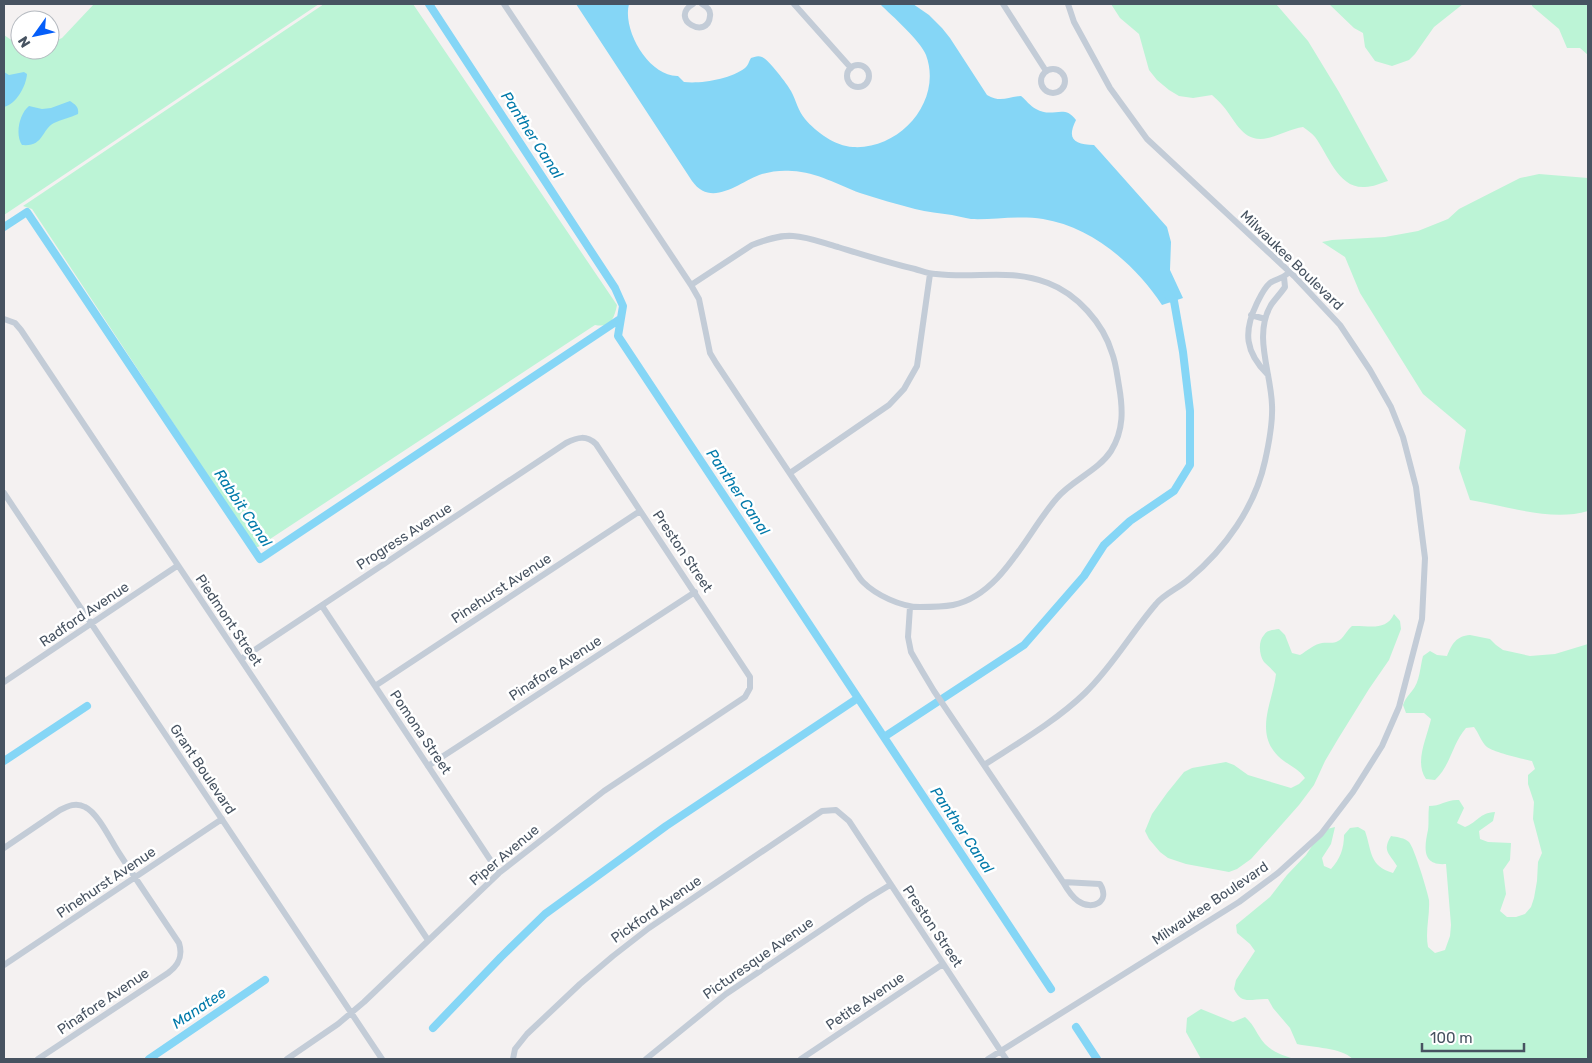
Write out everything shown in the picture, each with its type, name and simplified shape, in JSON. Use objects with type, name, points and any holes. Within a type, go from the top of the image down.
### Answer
[{"type":"street","points":[[504,4],[691,285],[699,299],[710,353],[863,582],[876,592],[910,607],[933,607],[955,604],[986,589],[1003,571],[1057,497],[1105,459],[1116,441],[1122,423],[1122,415],[1117,374],[1109,344],[1093,318],[1081,305],[1065,292],[1050,284],[1014,275],[994,274],[954,277],[930,274],[875,259],[818,240],[791,236],[764,240],[752,245],[691,285]]},
{"type":"street","points":[[693,4],[687,9],[686,17],[689,24],[696,28],[704,26],[710,20],[710,12],[706,5]]},
{"type":"street","points":[[794,4],[851,68]]},
{"type":"street","points":[[1003,4],[1046,71]]},
{"type":"street","name":"Milwaukee Boulevard","points":[[988,1059],[1239,902],[1278,874],[1321,834],[1353,792],[1382,746],[1399,706],[1422,620],[1425,558],[1416,487],[1403,437],[1394,414],[1370,370],[1340,325],[1289,272],[1147,139],[1110,88],[1074,22],[1068,4]]},
{"type":"street","points":[[1269,375],[1256,363],[1252,353],[1248,335],[1251,315],[1268,284],[1284,277],[1289,272]]},
{"type":"street","points":[[790,473],[888,405],[904,388],[917,366],[930,274]]},
{"type":"street","points":[[984,765],[1050,721],[1084,694],[1108,668],[1157,603],[1203,567],[1228,540],[1245,512],[1265,461],[1272,419],[1272,405],[1269,375],[1262,340],[1265,319],[1271,306],[1285,287],[1284,277]]},
{"type":"street","points":[[1251,315],[1265,319]]},
{"type":"street","name":"Piedmont Street","points":[[5,318],[15,323],[21,330],[428,940]]},
{"type":"street","name":"Preston Street","points":[[582,437],[591,439],[596,444],[746,669],[750,677],[750,688]]},
{"type":"street","name":"Progress Avenue","points":[[241,659],[566,443],[582,437]]},
{"type":"street","name":"Grant Boulevard","points":[[4,493],[382,1059]]},
{"type":"street","name":"Pinehurst Avenue","points":[[375,686],[640,510]]},
{"type":"street","name":"Radford Avenue","points":[[4,681],[177,566]]},
{"type":"street","name":"Pinafore Avenue","points":[[428,766],[695,592]]},
{"type":"street","name":"Pomona Street","points":[[322,606],[499,873]]},
{"type":"street","points":[[910,607],[908,637],[911,652],[934,691],[1070,894],[1079,902],[1090,905],[1099,903],[1104,897],[1104,891],[1100,884],[1063,882]]},
{"type":"street","name":"Piper Avenue","points":[[286,1059],[351,1014],[499,873],[604,791],[745,697],[750,688]]},
{"type":"street","points":[[4,848],[60,810],[78,804],[87,808],[92,814],[135,877]]},
{"type":"street","name":"Preston Street","points":[[836,810],[849,821],[1006,1059]]},
{"type":"street","name":"Pickford Avenue","points":[[512,1058],[515,1049],[527,1034],[580,984],[642,934],[822,811],[836,810]]},
{"type":"street","name":"Pinehurst Avenue","points":[[4,965],[222,819]]},
{"type":"street","name":"Pinafore Avenue","points":[[38,1059],[168,973],[175,968],[180,960],[181,951],[179,943],[135,877]]},
{"type":"street","name":"Picturesque Avenue","points":[[646,1059],[726,994],[890,885]]},
{"type":"street","name":"Petite Avenue","points":[[800,1059],[943,964]]},
{"type":"green space","points":[[94,4],[319,4],[4,215],[4,35],[10,39],[10,60],[60,60],[60,39]]},
{"type":"green space","points":[[324,4],[413,4],[617,305],[615,314],[608,324],[595,325],[258,547],[255,547],[32,209],[23,206]]},
{"type":"green space","points":[[1111,4],[1276,4],[1308,41],[1339,92],[1388,181],[1365,187],[1356,186],[1348,182],[1335,169],[1315,137],[1303,127],[1268,138],[1252,138],[1241,130],[1212,95],[1193,98],[1179,96],[1169,90],[1149,70],[1139,34],[1120,18]]},
{"type":"green space","points":[[1329,4],[1463,4],[1434,27],[1409,60],[1392,66],[1375,61],[1365,47],[1363,33],[1354,28]]},
{"type":"green space","points":[[1531,4],[1588,4],[1588,55],[1580,48],[1567,48],[1559,29]]},
{"type":"green space","points":[[1539,174],[1588,178],[1588,511],[1574,514],[1559,515],[1529,512],[1470,500],[1459,468],[1466,430],[1423,394],[1360,293],[1345,257],[1322,242],[1385,237],[1418,231],[1448,219],[1459,209],[1520,178]]},
{"type":"green space","points":[[1394,614],[1400,621],[1401,629],[1389,660],[1338,739],[1314,785],[1299,805],[1251,859],[1229,872],[1186,864],[1168,858],[1160,852],[1145,831],[1152,814],[1184,772],[1192,768],[1226,762],[1248,775],[1291,788],[1305,778],[1299,771],[1278,756],[1271,747],[1267,737],[1267,716],[1276,674],[1264,662],[1261,656],[1260,644],[1265,633],[1270,630],[1279,629],[1285,635],[1292,653],[1300,655],[1313,646],[1338,641],[1352,626],[1370,627],[1381,625],[1391,620]]},
{"type":"green space","points":[[1470,635],[1490,639],[1503,650],[1530,656],[1555,654],[1588,644],[1588,1059],[1353,1059],[1334,1050],[1297,1044],[1290,1028],[1268,999],[1248,1000],[1240,998],[1234,989],[1236,980],[1255,951],[1237,933],[1236,925],[1270,897],[1306,855],[1320,834],[1327,829],[1335,827],[1331,844],[1322,858],[1324,866],[1331,869],[1339,858],[1344,835],[1350,828],[1358,827],[1365,831],[1375,862],[1385,870],[1393,873],[1397,866],[1388,852],[1388,841],[1391,836],[1409,842],[1429,900],[1427,941],[1428,947],[1435,953],[1445,950],[1450,936],[1451,925],[1446,864],[1432,862],[1426,854],[1429,806],[1459,800],[1464,808],[1457,823],[1465,827],[1485,814],[1495,812],[1493,821],[1479,831],[1480,839],[1488,842],[1511,843],[1510,860],[1503,870],[1506,894],[1500,911],[1507,917],[1516,917],[1525,914],[1531,907],[1537,881],[1538,862],[1542,853],[1533,819],[1534,802],[1528,784],[1528,775],[1535,769],[1532,761],[1490,749],[1483,743],[1474,727],[1466,728],[1461,734],[1445,768],[1435,780],[1426,779],[1421,765],[1421,758],[1431,719],[1424,713],[1406,713],[1403,705],[1417,683],[1423,656],[1430,651],[1437,655],[1447,656],[1455,641]]},
{"type":"green space","points":[[1201,1009],[1233,1022],[1245,1017],[1266,1045],[1278,1053],[1294,1059],[1201,1059],[1186,1032],[1187,1018]]},
{"type":"water","points":[[576,4],[629,4],[630,26],[640,50],[657,69],[667,74],[678,76],[684,82],[724,78],[745,68],[751,58],[762,57],[786,83],[801,113],[809,124],[833,141],[853,147],[870,146],[887,140],[914,119],[923,105],[928,89],[930,72],[926,55],[912,35],[880,4],[913,4],[929,15],[942,28],[987,95],[996,99],[1021,96],[1042,112],[1063,112],[1072,115],[1076,120],[1072,132],[1074,140],[1094,145],[1167,227],[1171,242],[1170,270],[1183,298],[1162,305],[1139,275],[1111,250],[1078,230],[1061,223],[1043,219],[1025,217],[971,219],[924,211],[860,193],[819,176],[792,171],[762,174],[726,191],[708,193],[700,189],[692,181]]},
{"type":"water","points":[[4,72],[9,75],[24,72],[27,74],[20,94],[13,102],[4,107]]},
{"type":"water","points":[[70,101],[77,106],[78,114],[54,123],[38,141],[29,145],[22,145],[19,136],[19,125],[23,114],[29,106],[42,109],[51,108]]},
{"type":"waterway","name":"Panther Canal","points":[[429,4],[615,288],[623,306],[618,336],[1051,989]]},
{"type":"waterway","name":"Rabbit Canal","points":[[4,227],[27,212],[260,559],[620,319]]},
{"type":"waterway","points":[[884,737],[1024,645],[1084,576],[1104,545],[1130,521],[1174,491],[1190,465],[1190,411],[1183,352],[1174,301],[1167,294]]},
{"type":"waterway","points":[[433,1028],[545,914],[666,826],[858,698]]},
{"type":"waterway","points":[[4,761],[87,706]]},
{"type":"waterway","name":"Manatee","points":[[149,1059],[265,980]]},
{"type":"waterway","name":"Panther Canal","points":[[1076,1027],[1097,1059]]}]
